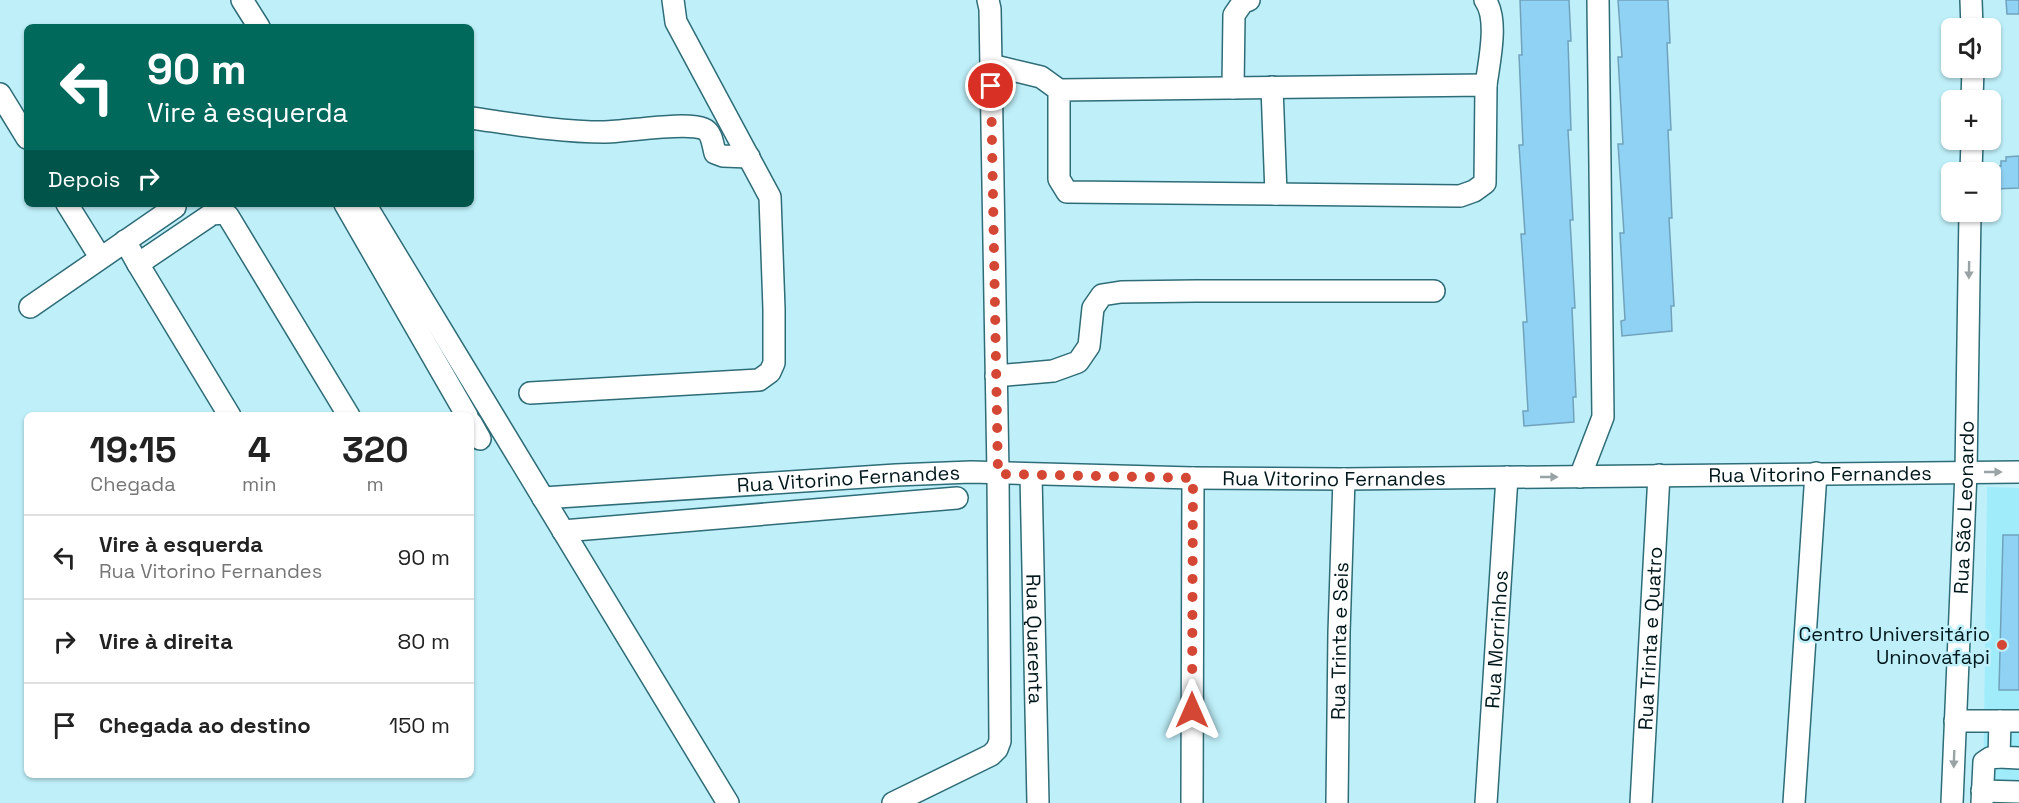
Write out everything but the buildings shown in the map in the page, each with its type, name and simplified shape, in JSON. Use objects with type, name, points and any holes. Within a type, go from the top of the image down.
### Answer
[{"type":"street","points":[[242,0],[256,24]]},
{"type":"street","points":[[530,393],[759,380],[770,372],[774,363],[770,197],[676,22],[674,0]]},
{"type":"street","points":[[893,803],[991,755],[997,749],[999,741],[998,474],[988,0]]},
{"type":"street","points":[[1233,88],[1234,15],[1243,2],[1249,0]]},
{"type":"street","points":[[1059,90],[1059,179],[1067,192],[1460,196],[1474,191],[1485,183],[1486,85],[1492,25],[1490,7],[1485,0]]},
{"type":"street","points":[[1580,477],[1603,417],[1598,0]]},
{"type":"street","points":[[1971,0],[1972,18]]},
{"type":"street","points":[[991,65],[1041,77],[1059,90],[1486,85]]},
{"type":"street","points":[[1272,87],[1276,194]]},
{"type":"street","points":[[0,93],[24,133]]},
{"type":"street","points":[[474,118],[604,132],[689,126],[705,129],[710,133],[715,153],[723,156],[749,157]]},
{"type":"street","points":[[69,207],[100,257]]},
{"type":"street","points":[[30,307],[175,207]]},
{"type":"street","points":[[347,207],[465,412]]},
{"type":"street","points":[[367,207],[728,803]]},
{"type":"street","points":[[138,264],[193,226],[225,209],[223,213],[231,218],[347,412]]},
{"type":"street","name":"Rua São Leonardo","points":[[1952,803],[1966,472],[1970,222]]},
{"type":"street","points":[[125,241],[228,412]]},
{"type":"street","points":[[996,376],[1053,371],[1078,362],[1089,346],[1094,308],[1102,295],[1121,292],[1196,291],[1434,291]]},
{"type":"street","name":"Rua Vitorino Fernandes","points":[[543,498],[971,472],[1032,475],[1344,479],[2019,472]]},
{"type":"street","points":[[1794,803],[1816,473]]},
{"type":"street","name":"Rua Quarenta","points":[[1032,475],[1038,803]]},
{"type":"street","name":"Rua Trinta e Quatro","points":[[1641,803],[1659,475]]},
{"type":"street","name":"Rua Morrinhos","points":[[1486,803],[1507,477]]},
{"type":"street","points":[[1192,803],[1193,478]]},
{"type":"street","name":"Rua Trinta e Seis","points":[[1337,803],[1338,645],[1344,479]]},
{"type":"street","points":[[563,531],[957,498]]},
{"type":"street","points":[[1955,721],[2009,721],[2009,758],[1990,758],[1984,762],[1982,797],[2019,792]]},
{"type":"shaded area","name":"Centro Universitário Uninovafapi","points":[[1987,487],[2019,488],[2019,803],[1983,803]]},
{"type":"place","name":"Centro Universitário Uninovafapi","points":[[2002,645]]},
{"type":"route","points":[[991,86],[998,474],[1193,478],[1192,710]]}]
